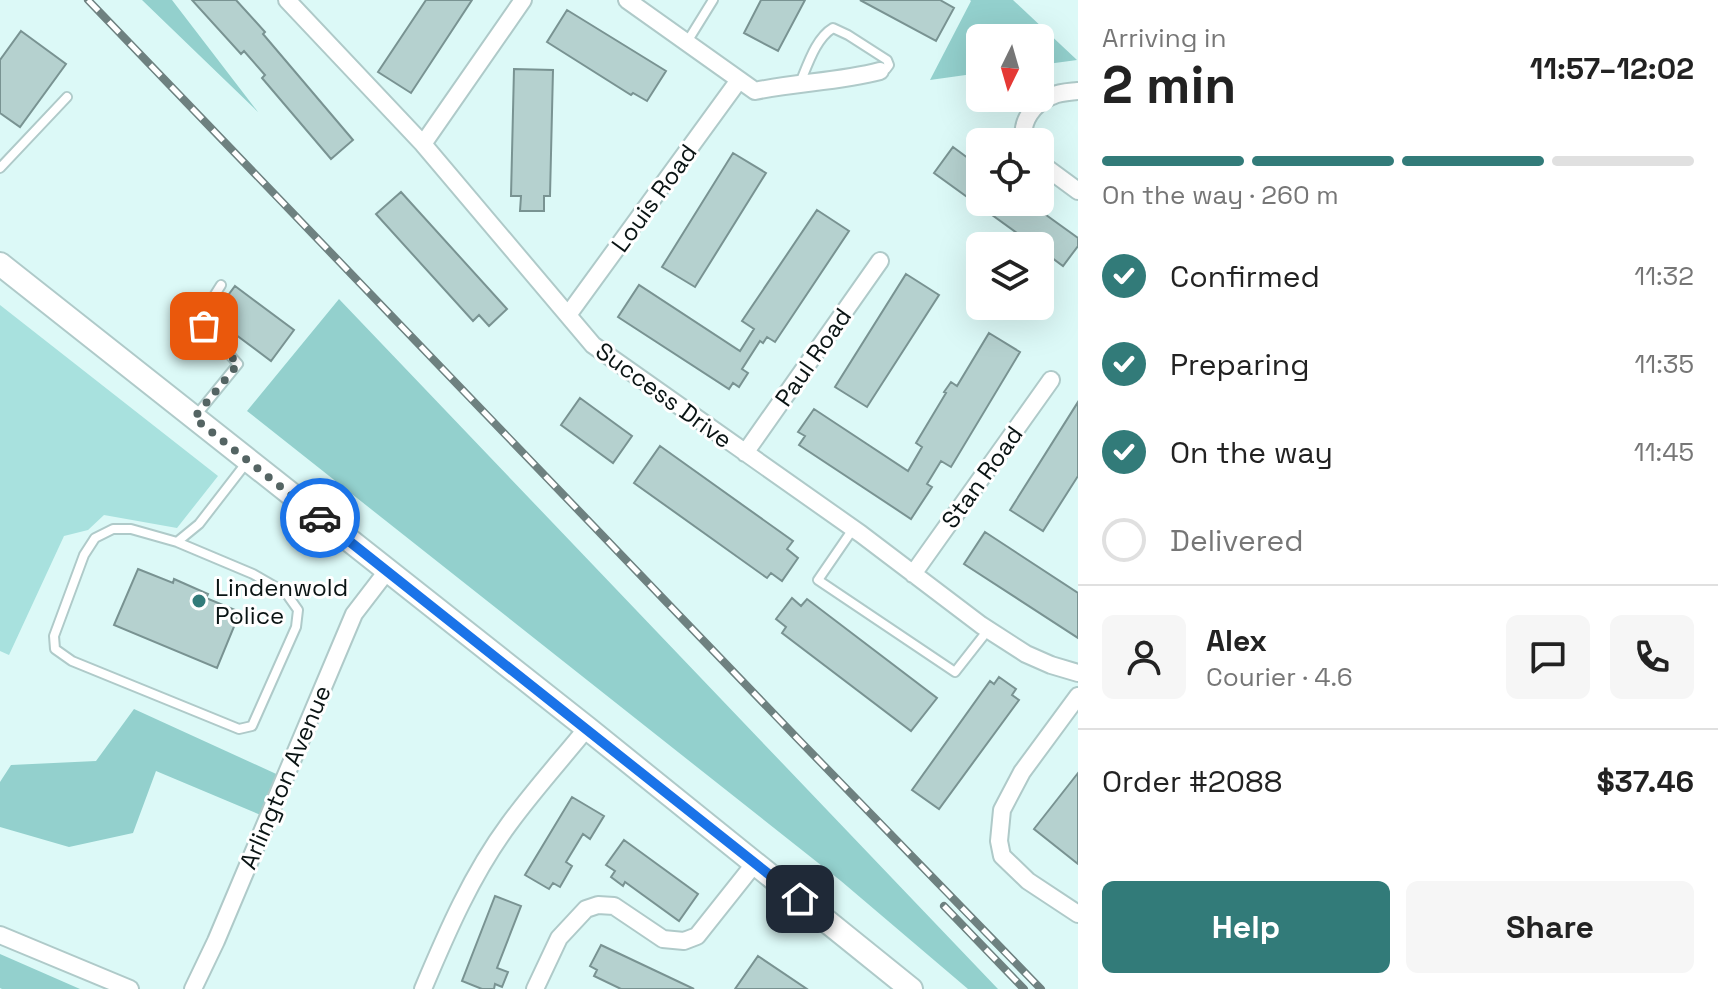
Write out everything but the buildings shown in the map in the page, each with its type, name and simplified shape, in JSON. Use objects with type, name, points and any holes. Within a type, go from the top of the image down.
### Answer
[{"type":"street","name":"Success Drive","points":[[287,0],[423,144],[593,345],[853,529],[988,630],[1026,654],[1078,673]]},
{"type":"street","points":[[423,144],[523,0]]},
{"type":"street","points":[[627,0],[755,91],[880,71]]},
{"type":"street","name":"Louis Road","points":[[568,315],[739,80]]},
{"type":"street","points":[[1023,128],[1024,122],[1041,102],[1054,94],[1078,91]]},
{"type":"street","points":[[1054,173],[1078,191]]},
{"type":"street","name":"Paul Road","points":[[745,453],[880,261]]},
{"type":"street","points":[[0,264],[587,728],[911,989]]},
{"type":"street","name":"Stan Road","points":[[913,574],[1051,380]]},
{"type":"street","name":"Arlington Avenue","points":[[193,989],[354,614],[387,571]]},
{"type":"street","points":[[1078,696],[1022,772],[1002,810],[999,841],[1002,856],[1028,881],[1078,914]]},
{"type":"street","points":[[423,989],[454,916],[491,851],[587,728]]},
{"type":"street","points":[[535,989],[559,938],[586,909],[598,905],[614,906],[663,939],[684,941],[697,936],[755,863]]},
{"type":"street","points":[[0,935],[130,989]]},
{"type":"lane","points":[[687,42],[713,0]]},
{"type":"lane","points":[[800,83],[810,57],[825,33],[833,28],[887,60],[889,65],[880,71]]},
{"type":"lane","points":[[0,168],[67,97]]},
{"type":"lane","points":[[194,418],[238,364],[204,326],[202,315],[221,285]]},
{"type":"lane","points":[[177,542],[199,524],[248,461]]},
{"type":"lane","points":[[113,529],[131,529],[177,542],[253,574],[286,593],[298,610],[296,627],[252,726],[239,729],[72,661],[55,649],[54,636],[84,555],[95,538],[113,529]]},
{"type":"lane","points":[[853,529],[818,580],[955,672],[988,630]]},
{"type":"shaded area","points":[[142,0],[172,0],[258,112]]},
{"type":"shaded area","points":[[1013,0],[1039,24],[966,24],[966,75],[930,80],[971,1]]},
{"type":"shaded area","points":[[1054,38],[1077,60],[1054,63]]},
{"type":"shaded area","points":[[339,299],[998,989],[968,989],[841,881],[247,411]]},
{"type":"shaded area","points":[[0,305],[218,476],[177,528],[104,515],[88,530],[64,536],[9,655],[0,651]]},
{"type":"shaded area","points":[[134,709],[285,778],[268,818],[156,771],[133,833],[69,847],[0,827],[0,782],[11,765],[96,761]]},
{"type":"shaded area","points":[[0,954],[80,989],[2,989]]},
{"type":"railway","points":[[88,0],[1041,989]]},
{"type":"railway","points":[[944,906],[1024,989]]},
{"type":"way so far","points":[[204,326],[238,364],[194,418],[320,518]]},
{"type":"place","name":"Lindenwold Police","points":[[199,601]]},
{"type":"route","points":[[320,518],[800,899]]}]
